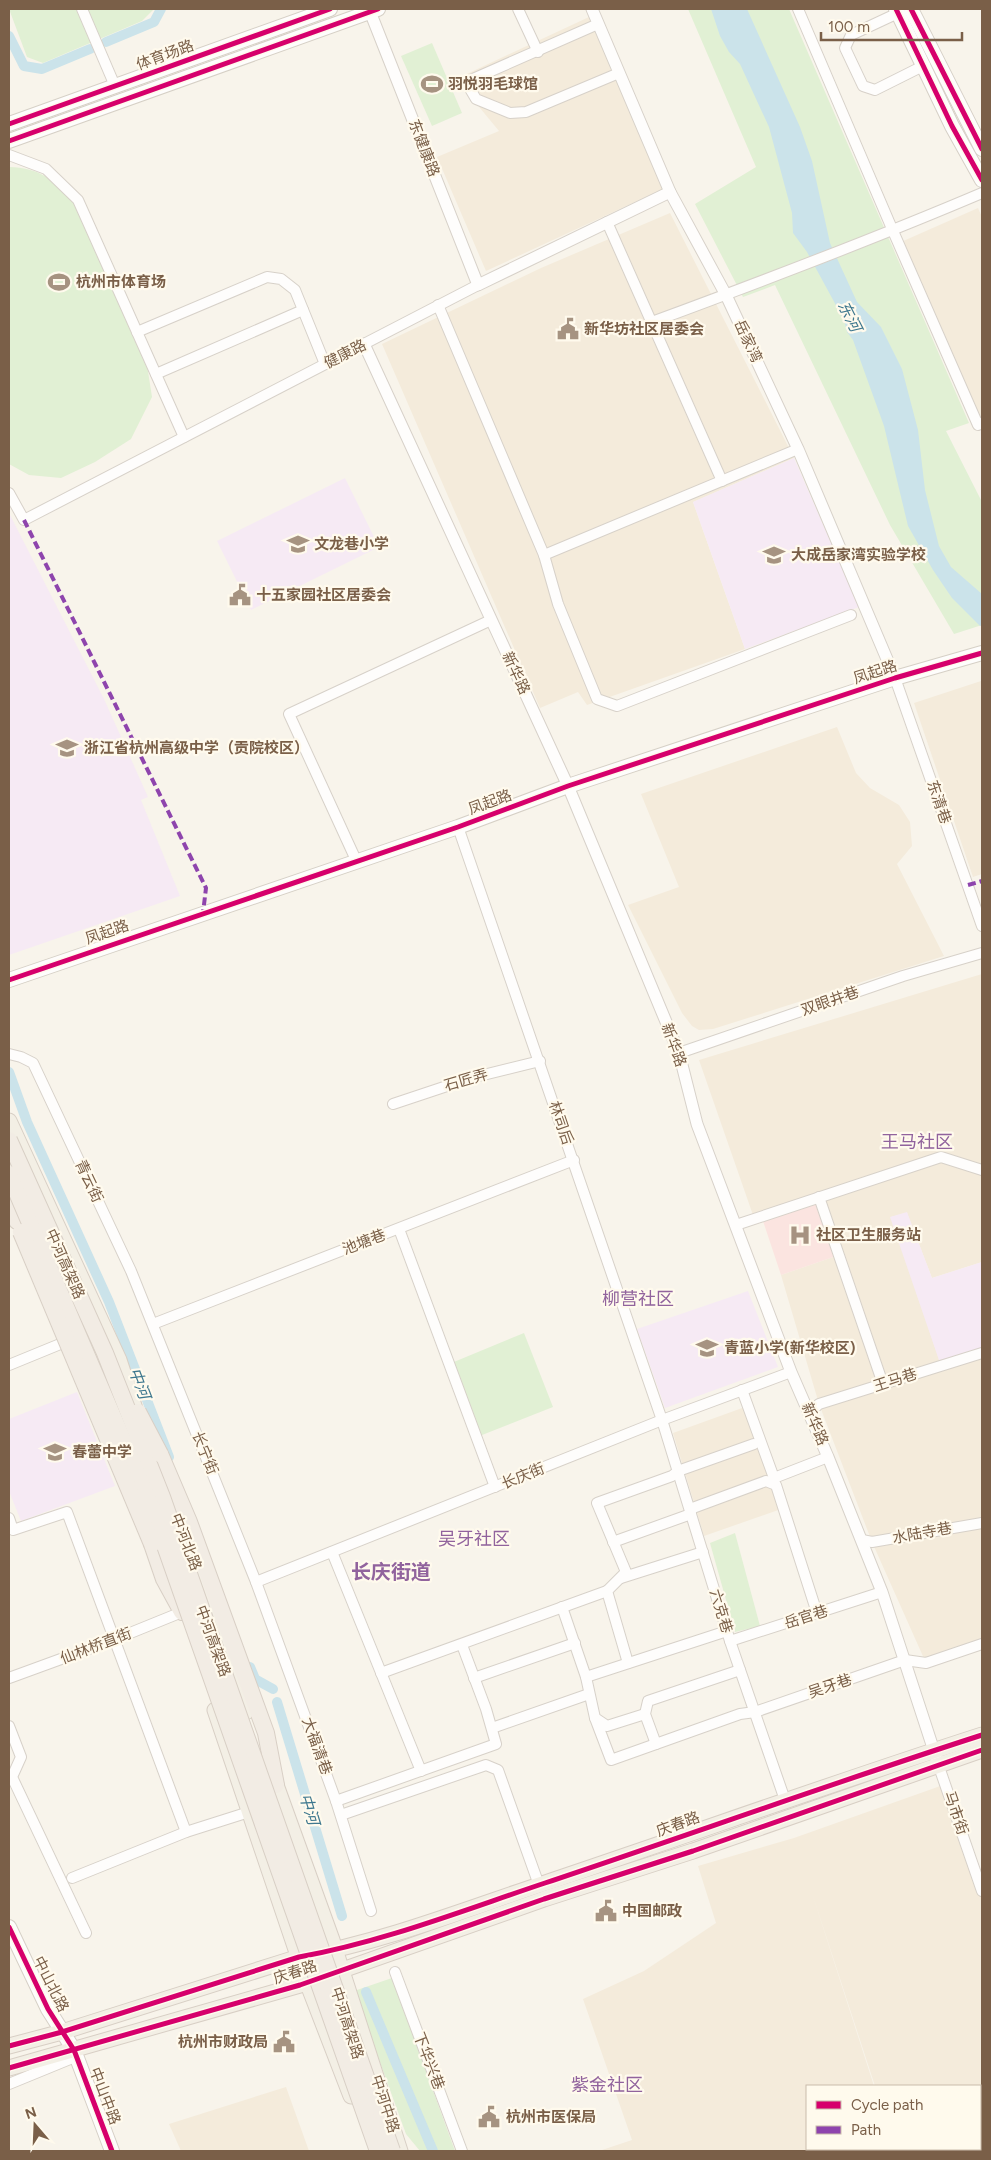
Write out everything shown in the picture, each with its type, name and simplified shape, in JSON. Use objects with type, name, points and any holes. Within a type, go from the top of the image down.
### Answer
[{"type":"highway","name":"中河高架路","points":[[9,1140],[105,1353],[162,1497],[394,2144]]},
{"type":"highway","name":"中河高架路","points":[[9,1174],[150,1503],[378,2151]]},
{"type":"highway","points":[[9,1192],[17,1221],[152,1544],[164,1579],[182,1612]]},
{"type":"highway","points":[[105,1353],[160,1454],[189,1522],[266,1733],[276,1785]]},
{"type":"main road","name":"体育场路","points":[[9,124],[330,9]]},
{"type":"main road","name":"体育场路","points":[[9,141],[372,10]]},
{"type":"main road","points":[[902,10],[924,65],[952,126],[980,171]]},
{"type":"main road","points":[[902,10],[982,149]]},
{"type":"main road","name":"凤起路","points":[[9,980],[356,860],[458,827],[568,786],[896,678],[982,653]]},
{"type":"main road","name":"中河北路","points":[[9,1121],[119,1360],[138,1417],[209,1600],[265,1768],[276,1785],[342,1970]]},
{"type":"main road","name":"中河北路","points":[[9,1192],[138,1491],[158,1542],[307,1982]]},
{"type":"main road","name":"庆春路","points":[[9,2068],[307,1982],[693,1851],[936,1757],[982,1735]]},
{"type":"main road","name":"庆春路","points":[[9,2046],[62,2032],[299,1957],[335,1951],[539,1885],[785,1800],[936,1757],[982,1750]]},
{"type":"main road","name":"中山北路","points":[[9,1926],[48,2009],[74,2050]]},
{"type":"main road","name":"中河中路","points":[[342,1970],[394,2144],[400,2151]]},
{"type":"main road","name":"中河中路","points":[[307,1982],[372,2151]]},
{"type":"main road","name":"中山中路","points":[[74,2050],[112,2151]]},
{"type":"street","points":[[82,9],[115,86]]},
{"type":"street","points":[[518,9],[538,52]]},
{"type":"street","name":"岳家湾","points":[[592,9],[670,192],[726,295],[798,449],[896,678]]},
{"type":"street","points":[[798,9],[978,424],[982,423]]},
{"type":"street","name":"东健康路","points":[[372,10],[478,285]]},
{"type":"street","points":[[902,10],[852,35],[845,48],[863,86],[875,90],[924,65]]},
{"type":"street","points":[[598,24],[466,82],[476,99],[510,113],[526,112],[619,73]]},
{"type":"street","points":[[9,156],[46,169],[78,200],[184,437]]},
{"type":"street","name":"健康路","points":[[9,493],[24,520],[438,305],[670,192]]},
{"type":"street","points":[[652,322],[893,231],[982,194]]},
{"type":"street","points":[[607,222],[722,481]]},
{"type":"street","points":[[137,332],[268,277],[282,279],[295,290],[325,364]]},
{"type":"street","points":[[438,305],[544,555],[558,604],[597,699],[617,706],[852,615]]},
{"type":"street","points":[[156,374],[303,310]]},
{"type":"street","name":"新华路","points":[[364,344],[568,786],[679,1053],[697,1124],[791,1372],[810,1412],[882,1592],[936,1757]]},
{"type":"street","points":[[544,555],[798,449]]},
{"type":"street","points":[[356,860],[289,714],[491,620]]},
{"type":"street","name":"东清巷","points":[[896,678],[982,926]]},
{"type":"street","name":"林司后","points":[[458,827],[662,1420]]},
{"type":"street","name":"双眼井巷","points":[[679,1053],[903,976],[982,953]]},
{"type":"street","name":"青云街","points":[[10,1055],[21,1057],[33,1063],[131,1271],[153,1324]]},
{"type":"street","name":"石匠弄","points":[[393,1104],[471,1078],[540,1061]]},
{"type":"street","points":[[736,1225],[941,1157],[982,1170]]},
{"type":"street","name":"池塘巷","points":[[153,1324],[574,1160]]},
{"type":"street","points":[[819,1197],[883,1384]]},
{"type":"street","points":[[399,1229],[495,1487]]},
{"type":"street","name":"长宁街","points":[[153,1324],[256,1582]]},
{"type":"street","points":[[9,1365],[72,1339]]},
{"type":"street","name":"王马巷","points":[[810,1412],[819,1404],[982,1352]]},
{"type":"street","name":"长庆街","points":[[256,1582],[662,1420],[791,1372]]},
{"type":"street","points":[[742,1390],[774,1478],[828,1457]]},
{"type":"street","name":"六克巷","points":[[662,1420],[730,1641],[785,1800]]},
{"type":"street","points":[[381,1673],[607,1591],[626,1572],[597,1502],[672,1476],[678,1471],[754,1444]]},
{"type":"street","points":[[613,1542],[766,1481],[776,1485],[817,1613]]},
{"type":"street","points":[[9,1518],[14,1530],[67,1512],[186,1832]]},
{"type":"street","name":"水陆寺巷","points":[[862,1540],[872,1542],[982,1523]]},
{"type":"street","points":[[332,1552],[421,1771]]},
{"type":"street","points":[[621,1578],[703,1552]]},
{"type":"street","name":"大福清巷","points":[[256,1582],[341,1815],[371,1911]]},
{"type":"street","points":[[607,1591],[628,1663]]},
{"type":"street","name":"岳官巷","points":[[730,1641],[882,1592]]},
{"type":"street","points":[[562,1607],[586,1677],[595,1718],[608,1726],[645,1714]]},
{"type":"street","name":"仙林桥直街","points":[[9,1678],[113,1640],[182,1612]]},
{"type":"street","points":[[586,1677],[727,1631]]},
{"type":"street","points":[[474,1678],[575,1643]]},
{"type":"street","points":[[905,1660],[926,1663],[982,1644]]},
{"type":"street","points":[[336,1801],[496,1744],[462,1645]]},
{"type":"street","name":"吴牙巷","points":[[595,1718],[611,1760],[740,1714],[755,1712],[905,1660]]},
{"type":"street","points":[[656,1744],[645,1714],[648,1701],[740,1670]]},
{"type":"street","points":[[492,1728],[589,1694]]},
{"type":"street","points":[[9,1726],[21,1757],[12,1777],[86,1932]]},
{"type":"street","name":"马市街","points":[[936,1757],[982,1891]]},
{"type":"street","points":[[341,1815],[486,1765],[498,1770],[539,1885]]},
{"type":"street","points":[[72,1878],[186,1832],[249,1812]]},
{"type":"street","name":"下华兴巷","points":[[395,1972],[462,2151]]},
{"type":"street","points":[[9,2084],[70,2059],[74,2050]]},
{"type":"street","points":[[394,2144],[406,2151]]},
{"type":"shaded area","points":[[589,17],[663,189],[486,271],[437,157],[499,131],[456,79]]},
{"type":"shaded area","points":[[978,208],[982,217],[982,415],[978,417],[901,242]]},
{"type":"shaded area","points":[[670,213],[794,458],[693,502],[745,649],[587,705],[578,692],[540,708],[382,344],[541,268]]},
{"type":"shaded area","name":"大成岳家湾实验学校","points":[[794,458],[859,607],[745,649],[693,502]]},
{"type":"shaded area","name":"文龙巷小学","points":[[345,478],[379,547],[251,610],[217,541]]},
{"type":"shaded area","name":"浙江省杭州高级中学（贡院校区）","points":[[9,513],[104,699],[148,797],[141,800],[180,896],[9,955]]},
{"type":"shaded area","points":[[981,681],[982,874],[973,877],[914,703]]},
{"type":"shaded area","points":[[837,727],[856,773],[870,788],[899,805],[910,822],[912,846],[897,864],[944,956],[713,1029],[699,1030],[692,1026],[682,1013],[628,905],[679,887],[641,794]]},
{"type":"shaded area","points":[[982,974],[982,1262],[932,1278],[907,1213],[891,1217],[941,1365],[982,1352],[982,1644],[926,1663],[872,1542],[819,1404],[781,1275],[839,1255],[819,1197],[754,1218],[699,1060]]},
{"type":"shaded area","name":"社区卫生服务站","points":[[819,1197],[839,1255],[781,1275],[761,1215]]},
{"type":"shaded area","points":[[907,1212],[932,1278],[982,1262],[982,1353],[941,1366],[890,1217]]},
{"type":"shaded area","name":"青蓝小学(新华校区)","points":[[748,1291],[778,1367],[665,1408],[637,1329]]},
{"type":"shaded area","name":"春蕾中学","points":[[77,1392],[115,1486],[21,1521],[9,1491],[9,1419]]},
{"type":"shaded area","points":[[745,1407],[784,1508],[704,1536],[673,1433]]},
{"type":"shaded area","points":[[946,1784],[982,1892],[982,2089],[981,2085],[875,2085],[812,1893],[874,2085],[806,2085],[806,2150],[899,2151],[599,2151],[632,2140],[583,1999],[644,1971],[716,1923],[698,1866],[794,1838]]},
{"type":"shaded area","points":[[286,2087],[309,2151],[181,2151],[169,2124]]},
{"type":"green space","points":[[9,9],[154,9],[142,21],[43,63],[27,57]]},
{"type":"green space","points":[[688,9],[789,9],[969,423],[946,431],[982,502],[982,625],[954,634],[890,525],[775,285],[743,297],[695,204],[756,167]]},
{"type":"green space","name":"羽悦羽毛球馆","points":[[432,43],[462,113],[432,126],[401,56]]},
{"type":"green space","name":"杭州市体育场","points":[[9,167],[29,169],[37,172],[58,185],[72,199],[147,365],[152,397],[131,439],[95,462],[61,478],[29,475],[9,464]]},
{"type":"green space","points":[[524,1333],[553,1407],[477,1437],[449,1364]]},
{"type":"green space","points":[[735,1533],[760,1626],[735,1632],[710,1543]]},
{"type":"green space","points":[[392,1978],[455,2151],[420,2151],[406,2134],[354,1991]]},
{"type":"water","name":"东河","points":[[711,9],[747,9],[800,127],[812,161],[830,243],[857,302],[881,327],[902,369],[918,430],[925,490],[939,546],[951,567],[982,594],[982,625],[980,626],[952,598],[933,570],[908,526],[884,426],[853,340],[847,332],[844,320],[807,252],[793,233],[792,213],[769,127],[740,64],[729,52],[720,36]]},
{"type":"waterway","points":[[106,42],[154,22],[161,9]]},
{"type":"waterway","points":[[9,36],[24,66],[42,69],[90,49]]},
{"type":"waterway","name":"中河","points":[[9,1072],[27,1122],[109,1302],[169,1457]]},
{"type":"waterway","name":"中河","points":[[250,1667],[255,1679],[273,1689]]},
{"type":"waterway","name":"中河","points":[[277,1702],[342,1916]]},
{"type":"waterway","name":"中河","points":[[366,1992],[433,2151]]},
{"type":"marked path","points":[[24,520],[206,888],[203,913]]},
{"type":"marked path","points":[[968,885],[982,881]]},
{"type":"cycle path","points":[[9,124],[330,9]]},
{"type":"cycle path","points":[[9,141],[378,9]]},
{"type":"cycle path","points":[[896,9],[952,126],[982,180]]},
{"type":"cycle path","points":[[911,9],[982,149]]},
{"type":"cycle path","points":[[9,980],[458,827],[568,786],[895,678],[982,653]]},
{"type":"cycle path","points":[[9,2046],[62,2032],[299,1957],[330,1951],[392,1934],[982,1735]]},
{"type":"cycle path","points":[[9,2068],[300,1985],[544,1899],[693,1851],[982,1750]]},
{"type":"cycle path","points":[[9,1927],[48,2009],[74,2050],[112,2151]]},
{"type":"place","name":"羽悦羽毛球馆","points":[[432,84]]},
{"type":"place","name":"杭州市体育场","points":[[59,282]]},
{"type":"place","name":"新华坊社区居委会","points":[[568,329]]},
{"type":"place","name":"文龙巷小学","points":[[298,544]]},
{"type":"place","name":"大成岳家湾实验学校","points":[[774,555]]},
{"type":"place","name":"十五家园社区居委会","points":[[240,595]]},
{"type":"place","name":"浙江省杭州高级中学（贡院校区）","points":[[67,748]]},
{"type":"place","name":"社区卫生服务站","points":[[800,1235]]},
{"type":"place","name":"青蓝小学(新华校区)","points":[[707,1348]]},
{"type":"place","name":"春蕾中学","points":[[55,1452]]},
{"type":"place","name":"中国邮政","points":[[606,1911]]},
{"type":"place","name":"杭州市财政局","points":[[284,2042]]},
{"type":"place","name":"杭州市医保局","points":[[489,2117]]},
{"type":"district","name":"王马社区","points":[[917,1142]]},
{"type":"district","name":"柳营社区","points":[[638,1299]]},
{"type":"district","name":"吴牙社区","points":[[474,1539]]},
{"type":"district","name":"长庆街道","points":[[391,1572]]},
{"type":"district","name":"紫金社区","points":[[607,2085]]}]
